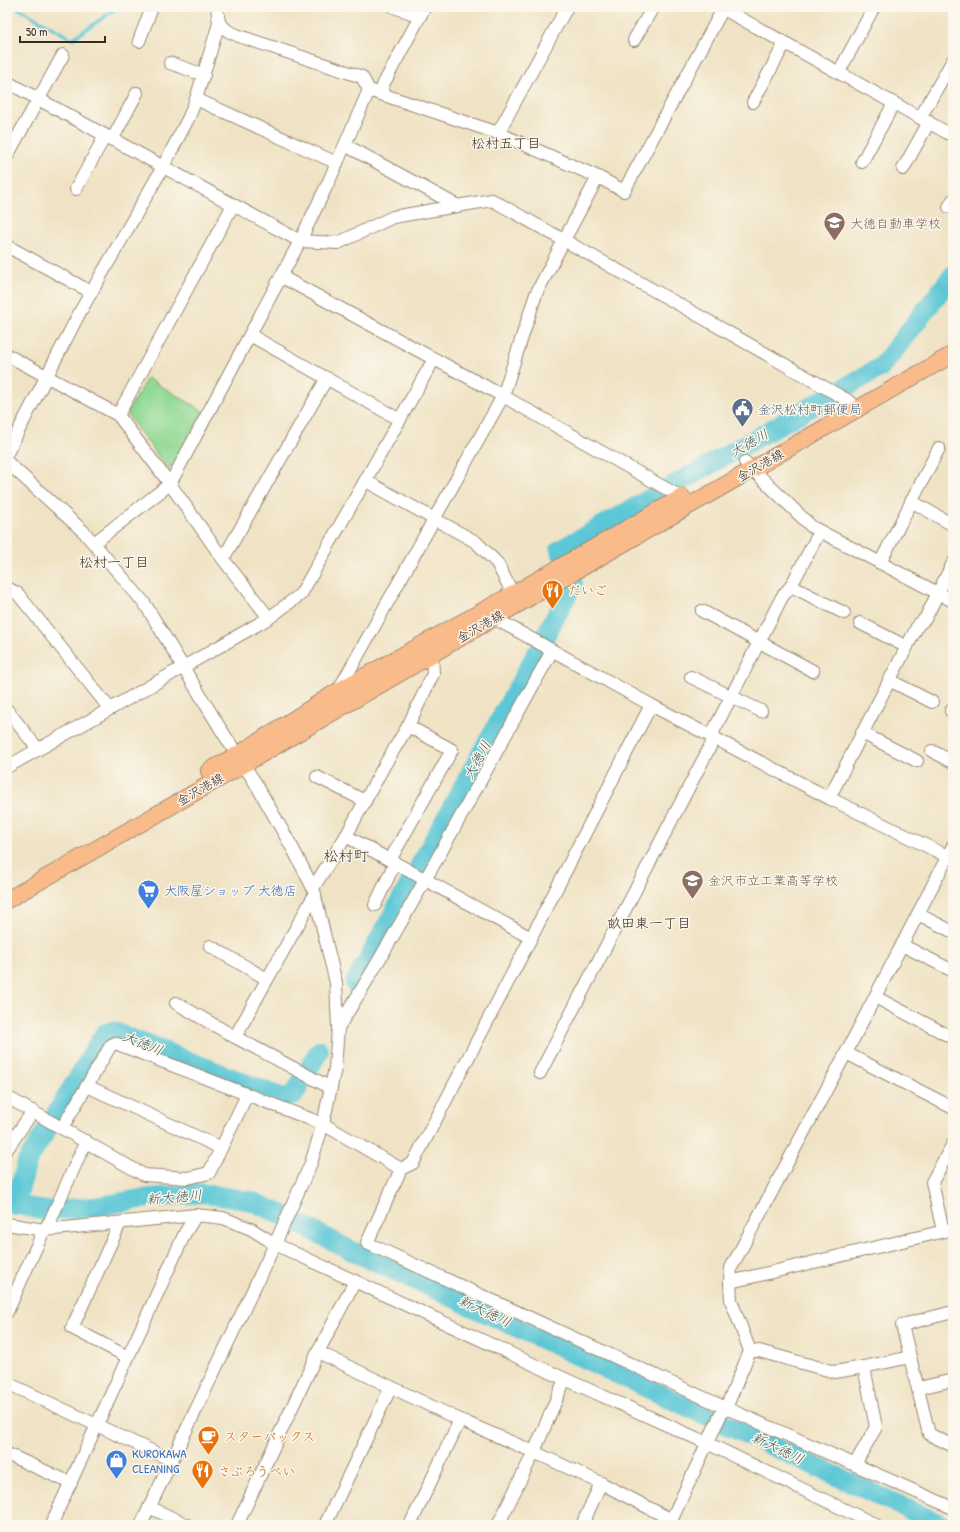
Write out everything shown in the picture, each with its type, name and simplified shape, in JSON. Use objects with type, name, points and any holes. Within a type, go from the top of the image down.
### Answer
[{"type":"main road","name":"金沢港線","points":[[490,613],[513,594],[677,494],[749,465],[844,399],[951,351]]},
{"type":"main road","name":"金沢港線","points":[[7,900],[240,760],[490,613],[677,494]]},
{"type":"main road","name":"金沢港線","points":[[7,889],[240,760],[338,691],[429,648]]},
{"type":"street","points":[[139,41],[152,7]]},
{"type":"street","points":[[7,453],[91,292],[163,167],[196,99],[219,24],[217,7]]},
{"type":"street","points":[[94,543],[170,484],[282,277],[345,145],[375,92],[384,83],[423,12],[394,7]]},
{"type":"street","points":[[498,133],[567,7]]},
{"type":"street","points":[[634,40],[653,7]]},
{"type":"street","points":[[839,72],[873,7]]},
{"type":"street","points":[[219,24],[228,31],[239,36],[362,77],[375,92],[498,133],[598,177],[624,191],[722,8],[953,136]]},
{"type":"street","points":[[753,102],[785,43]]},
{"type":"street","points":[[7,156],[62,55]]},
{"type":"street","points":[[903,170],[953,60]]},
{"type":"street","points":[[170,63],[204,75]]},
{"type":"street","points":[[7,82],[300,241],[338,243],[393,218],[492,200],[844,399]]},
{"type":"street","points":[[76,189],[137,93]]},
{"type":"street","points":[[196,99],[337,163]]},
{"type":"street","points":[[862,162],[894,103]]},
{"type":"street","points":[[345,145],[458,206]]},
{"type":"street","points":[[338,691],[503,396],[536,294],[598,177]]},
{"type":"street","points":[[118,414],[233,205]]},
{"type":"street","points":[[7,246],[91,292]]},
{"type":"street","points":[[282,277],[503,396],[677,494]]},
{"type":"street","points":[[250,335],[400,420]]},
{"type":"street","points":[[7,355],[118,414],[223,559],[269,618]]},
{"type":"street","points":[[7,767],[269,618],[301,594],[434,359]]},
{"type":"street","points":[[223,559],[326,378]]},
{"type":"street","points":[[880,563],[939,448]]},
{"type":"street","points":[[7,462],[84,532],[145,604],[293,849],[314,891],[336,983],[338,1028],[335,1068],[323,1124],[311,1163],[275,1244],[141,1525]]},
{"type":"street","points":[[749,465],[812,527],[953,601]]},
{"type":"street","points":[[366,481],[476,542],[497,563],[513,594]]},
{"type":"street","points":[[912,501],[953,525]]},
{"type":"street","points":[[540,1073],[713,737],[759,641],[782,597],[791,586],[820,531]]},
{"type":"street","points":[[829,798],[918,625],[925,618],[953,563]]},
{"type":"street","points":[[791,586],[844,613]]},
{"type":"street","points":[[7,588],[18,594],[110,709]]},
{"type":"street","points":[[702,611],[813,671]]},
{"type":"street","points":[[318,1352],[460,1420],[601,1483],[671,1522],[750,1351],[731,1300],[731,1268],[951,854],[829,798],[652,705],[552,650],[490,613]]},
{"type":"street","points":[[860,623],[907,647]]},
{"type":"street","points":[[235,1037],[314,891],[408,726],[433,674],[429,648]]},
{"type":"street","points":[[338,1028],[424,880],[552,650]]},
{"type":"street","points":[[691,677],[761,711]]},
{"type":"street","points":[[889,680],[932,702]]},
{"type":"street","points":[[652,705],[413,1163],[401,1169],[367,1242],[723,1411],[855,1464],[953,1508]]},
{"type":"street","points":[[7,710],[38,749]]},
{"type":"street","points":[[375,905],[393,862],[452,750],[408,726]]},
{"type":"street","points":[[862,733],[917,761]]},
{"type":"street","points":[[932,751],[953,762]]},
{"type":"street","points":[[317,777],[365,801]]},
{"type":"street","points":[[346,836],[531,938]]},
{"type":"street","points":[[918,914],[953,932]]},
{"type":"street","points":[[902,945],[953,971]]},
{"type":"street","points":[[210,946],[267,979]]},
{"type":"street","points":[[875,997],[953,1038]]},
{"type":"street","points":[[176,1003],[235,1037],[330,1088]]},
{"type":"street","points":[[55,1124],[86,1086],[111,1045],[115,1042],[323,1124],[401,1169]]},
{"type":"street","points":[[846,1053],[953,1108]]},
{"type":"street","points":[[86,1086],[221,1148]]},
{"type":"street","points":[[8,1101],[33,1111],[144,1175],[188,1178],[209,1173],[246,1094]]},
{"type":"street","points":[[7,1149],[33,1111]]},
{"type":"street","points":[[9,1304],[86,1141]]},
{"type":"street","points":[[730,1282],[948,1230],[932,1182],[953,1144]]},
{"type":"street","points":[[7,1224],[47,1226],[120,1223],[196,1215],[223,1218],[251,1229],[275,1244],[565,1379],[707,1443],[876,1525]]},
{"type":"street","points":[[50,1525],[71,1483],[96,1425],[185,1233],[196,1215]]},
{"type":"street","points":[[120,1223],[72,1328],[128,1357]]},
{"type":"street","points":[[237,1525],[318,1352],[355,1281]]},
{"type":"street","points":[[953,1312],[902,1325],[919,1388],[929,1434],[953,1446]]},
{"type":"street","points":[[750,1351],[759,1351],[835,1372],[910,1357]]},
{"type":"street","points":[[855,1464],[876,1427],[864,1367]]},
{"type":"street","points":[[498,1525],[534,1452],[565,1379]]},
{"type":"street","points":[[919,1388],[953,1380]]},
{"type":"street","points":[[7,1383],[171,1460]]},
{"type":"street","points":[[325,1525],[391,1387]]},
{"type":"street","points":[[410,1525],[460,1420]]},
{"type":"street","points":[[7,1454],[71,1483]]},
{"type":"street","points":[[582,1525],[601,1483]]},
{"type":"street","points":[[149,1507],[187,1525]]},
{"type":"green space","points":[[147,378],[203,411],[173,468],[168,469],[129,417],[128,411]]},
{"type":"waterway","points":[[16,7],[72,39],[119,7]]},
{"type":"waterway","name":"大徳川","points":[[562,554],[560,550],[881,367],[953,275]]},
{"type":"waterway","name":"大徳川","points":[[543,640],[573,582]]},
{"type":"waterway","name":"大徳川","points":[[419,867],[536,654]]},
{"type":"waterway","name":"大徳川","points":[[355,983],[413,878]]},
{"type":"waterway","name":"大徳川","points":[[15,1205],[27,1162],[105,1033],[112,1031],[283,1098],[294,1095],[319,1051]]},
{"type":"waterway","name":"新大徳川","points":[[7,1202],[44,1211],[93,1207],[140,1199],[201,1193],[251,1201],[283,1215],[350,1250],[942,1525]]},
{"type":"place","name":"大徳自動車学校","points":[[834,242]]},
{"type":"place","name":"金沢松村町郵便局","points":[[742,428]]},
{"type":"place","name":"だいご","points":[[553,610]]},
{"type":"place","name":"金沢市立工業高等学校","points":[[693,900]]},
{"type":"place","name":"大阪屋ショップ 大徳店","points":[[148,910]]},
{"type":"place","name":"スターバックス","points":[[208,1456]]},
{"type":"place","name":"KUROKAWA CLEANING","points":[[116,1480]]},
{"type":"place","name":"さぶろうべい","points":[[202,1490]]},
{"type":"district","name":"松村五丁目","points":[[506,143]]},
{"type":"district","name":"松村一丁目","points":[[114,562]]},
{"type":"district","name":"松村町","points":[[346,856]]},
{"type":"district","name":"畝田東一丁目","points":[[649,923]]}]
